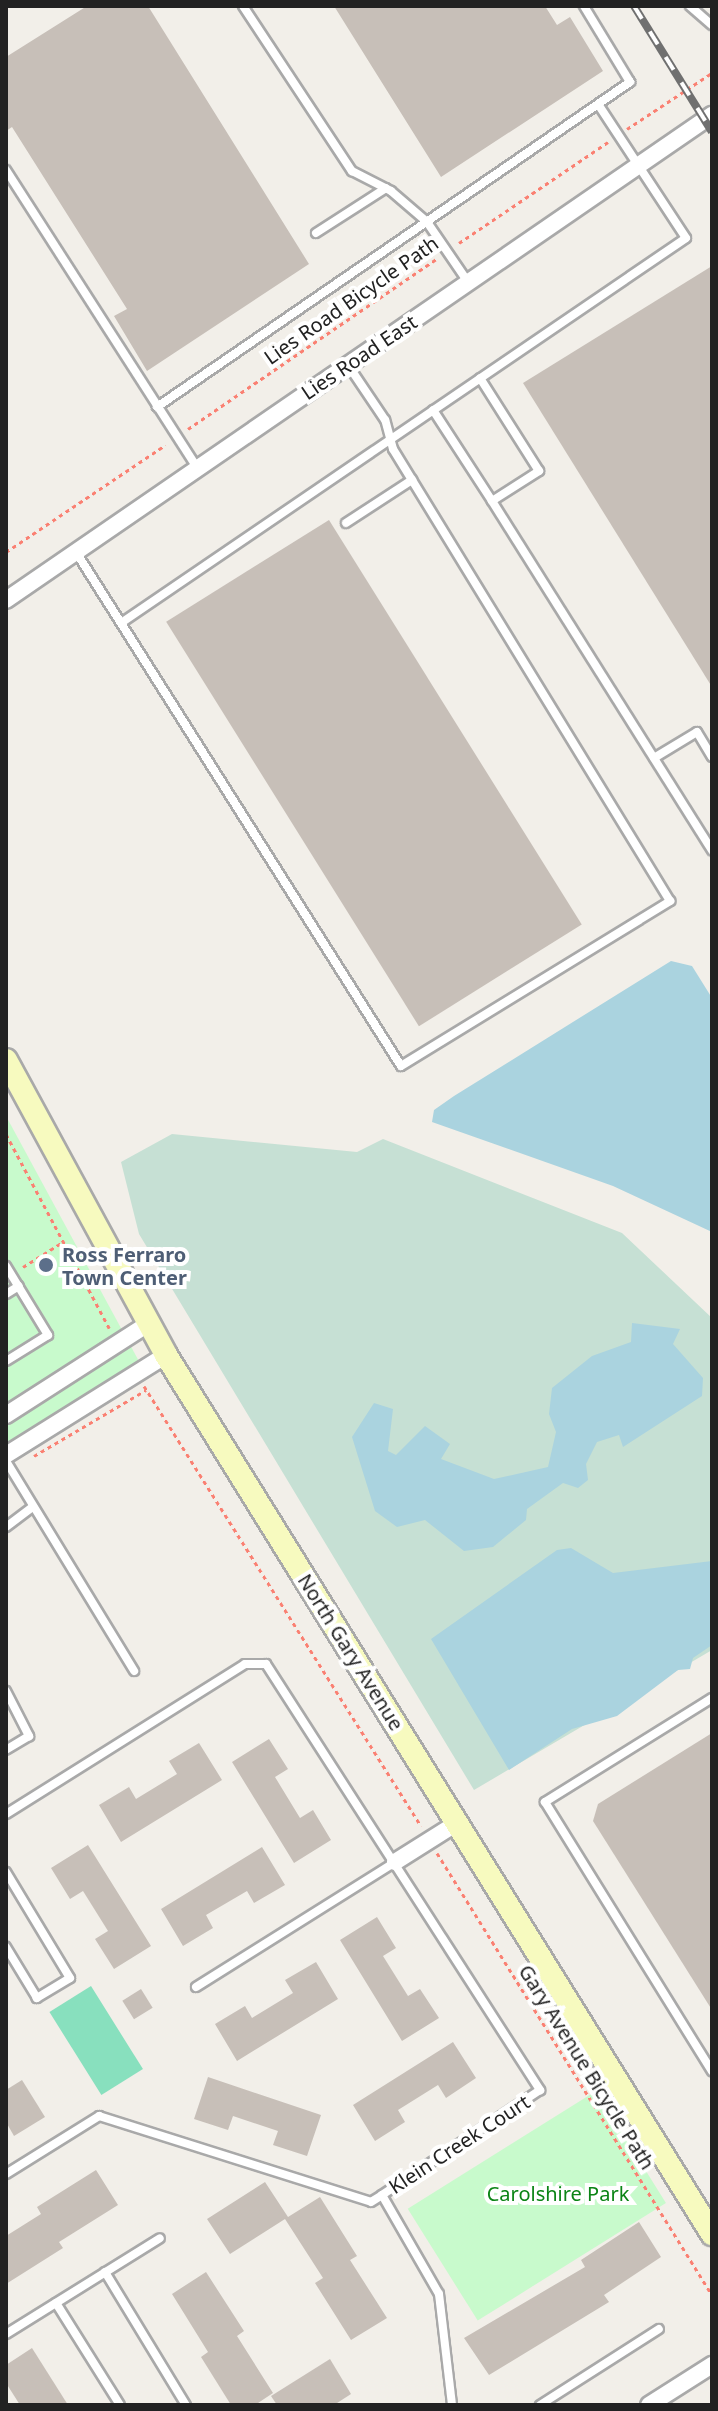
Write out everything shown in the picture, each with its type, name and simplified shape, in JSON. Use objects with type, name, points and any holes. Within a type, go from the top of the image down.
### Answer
[{"type":"street","name":"Lies Road East","points":[[6,600],[712,115]]},
{"type":"street","name":"North Gary Avenue","points":[[6,1060],[166,1355],[712,2234]]},
{"type":"street","points":[[6,1415],[148,1324]]},
{"type":"street","points":[[6,1458],[166,1355]]},
{"type":"street","points":[[395,1862],[457,1823]]},
{"type":"street","points":[[649,2405],[712,2365]]},
{"type":"lane","points":[[243,6],[352,171],[386,188],[427,222],[468,282]]},
{"type":"lane","points":[[157,407],[630,82],[584,6]]},
{"type":"lane","points":[[690,6],[712,25]]},
{"type":"lane","points":[[124,621],[686,238],[598,104]]},
{"type":"lane","points":[[6,170],[197,468]]},
{"type":"lane","points":[[316,233],[386,188]]},
{"type":"lane","points":[[76,552],[124,621],[401,1066],[670,901],[412,480],[390,439],[385,420],[347,364]]},
{"type":"lane","points":[[480,378],[539,471],[492,501]]},
{"type":"lane","points":[[433,410],[712,850]]},
{"type":"lane","points":[[346,523],[412,480]]},
{"type":"lane","points":[[654,758],[697,732],[712,757]]},
{"type":"lane","points":[[702,833],[712,826]]},
{"type":"lane","points":[[6,1361],[48,1335],[9,1270]]},
{"type":"lane","points":[[6,1294],[19,1286]]},
{"type":"lane","points":[[6,1458],[134,1671]]},
{"type":"lane","points":[[6,1527],[33,1507]]},
{"type":"lane","name":"Klein Creek Court","points":[[6,1814],[245,1664],[266,1664],[540,2090],[382,2195],[439,2294],[450,2402]]},
{"type":"lane","points":[[6,1691],[29,1736],[6,1750]]},
{"type":"lane","points":[[712,1698],[545,1802],[712,2071]]},
{"type":"lane","points":[[196,1987],[395,1862]]},
{"type":"lane","points":[[6,1872],[70,1978],[37,1998],[6,1947]]},
{"type":"lane","points":[[6,2174],[99,2116],[371,2202],[382,2195]]},
{"type":"lane","points":[[6,2334],[160,2238]]},
{"type":"lane","points":[[105,2272],[186,2405]]},
{"type":"lane","points":[[56,2303],[120,2405]]},
{"type":"lane","points":[[540,2405],[659,2329]]},
{"type":"lane","points":[[436,2405],[450,2402]]},
{"type":"path","name":"Lies Road Bicycle Path","points":[[6,552],[712,73]]},
{"type":"path","points":[[6,1134],[112,1333]]},
{"type":"path","points":[[9,1270],[63,1242]]},
{"type":"path","points":[[144,1387],[421,1827]]},
{"type":"path","name":"Gary Avenue Bicycle Path","points":[[438,1854],[712,2295]]},
{"type":"green space","name":"Ross Ferraro Town Center","points":[[6,1116],[141,1365],[6,1448]]},
{"type":"green space","points":[[172,1134],[357,1152],[383,1139],[622,1233],[712,1318],[712,1650],[474,1790],[139,1234],[121,1162]]},
{"type":"green space","points":[[91,1986],[143,2069],[101,2095],[49,2012]]},
{"type":"green space","name":"Carolshire Park","points":[[596,2091],[666,2203],[478,2321],[408,2209]]},
{"type":"water","points":[[671,961],[692,966],[712,998],[712,1232],[613,1186],[432,1122],[434,1110],[454,1096]]},
{"type":"water","points":[[632,1323],[680,1329],[673,1344],[703,1378],[702,1396],[623,1447],[619,1435],[597,1442],[586,1464],[588,1480],[578,1488],[563,1483],[527,1509],[526,1520],[493,1547],[464,1551],[425,1520],[397,1527],[375,1511],[352,1437],[374,1403],[393,1409],[388,1451],[396,1455],[425,1426],[450,1444],[441,1459],[494,1479],[548,1467],[556,1432],[549,1414],[552,1388],[592,1356],[631,1342]]},
{"type":"water","points":[[571,1548],[613,1573],[712,1561],[712,1645],[693,1658],[690,1669],[678,1670],[617,1716],[572,1729],[509,1770],[431,1639],[557,1550]]},
{"type":"building","points":[[87,6],[148,6],[309,264],[147,371],[114,316],[127,309],[12,127],[6,131],[6,57]]},
{"type":"building","points":[[334,6],[545,6],[557,25],[570,17],[603,71],[441,177]]},
{"type":"building","points":[[712,266],[712,687],[523,383]]},
{"type":"building","points":[[329,520],[582,925],[419,1026],[166,622]]},
{"type":"building","points":[[712,1733],[712,2010],[593,1821],[598,1804]]},
{"type":"building","points":[[269,1739],[288,1769],[275,1777],[300,1818],[313,1810],[331,1840],[294,1863],[232,1762]]},
{"type":"building","points":[[199,1743],[222,1780],[121,1842],[99,1805],[129,1787],[136,1799],[177,1774],[169,1761]]},
{"type":"building","points":[[88,1845],[151,1946],[114,1969],[95,1939],[108,1931],[83,1891],[70,1899],[51,1868]]},
{"type":"building","points":[[262,1847],[285,1885],[254,1903],[247,1891],[206,1915],[213,1928],[183,1946],[161,1909]]},
{"type":"building","points":[[377,1917],[396,1948],[383,1956],[408,1996],[420,1989],[439,2018],[402,2041],[340,1940]]},
{"type":"building","points":[[316,1962],[338,1999],[237,2061],[215,2024],[245,2006],[252,2018],[293,1993],[285,1980]]},
{"type":"building","points":[[141,1989],[153,2008],[134,2019],[122,2001]]},
{"type":"building","points":[[453,2042],[476,2078],[446,2098],[438,2085],[398,2110],[405,2122],[375,2141],[353,2105]]},
{"type":"building","points":[[208,2077],[321,2115],[307,2156],[273,2145],[278,2131],[233,2116],[228,2130],[194,2119]]},
{"type":"building","points":[[22,2080],[45,2117],[14,2136],[6,2122],[6,2090]]},
{"type":"building","points":[[96,2170],[118,2205],[59,2242],[63,2248],[6,2284],[6,2236],[41,2214],[37,2207]]},
{"type":"building","points":[[265,2182],[288,2217],[320,2197],[357,2256],[350,2260],[387,2318],[351,2340],[315,2283],[323,2278],[285,2219],[230,2254],[207,2219]]},
{"type":"building","points":[[639,2222],[661,2257],[604,2295],[609,2302],[489,2375],[464,2338],[585,2267],[581,2260]]},
{"type":"building","points":[[206,2272],[244,2331],[237,2336],[273,2393],[255,2405],[231,2405],[201,2357],[208,2352],[172,2294]]},
{"type":"building","points":[[32,2348],[68,2405],[20,2405],[6,2383],[6,2365]]},
{"type":"building","points":[[330,2359],[351,2394],[334,2405],[277,2405],[271,2396]]},
{"type":"railway","points":[[634,6],[712,132]]},
{"type":"place","name":"Ross Ferraro Town Center","points":[[46,1265]]}]
